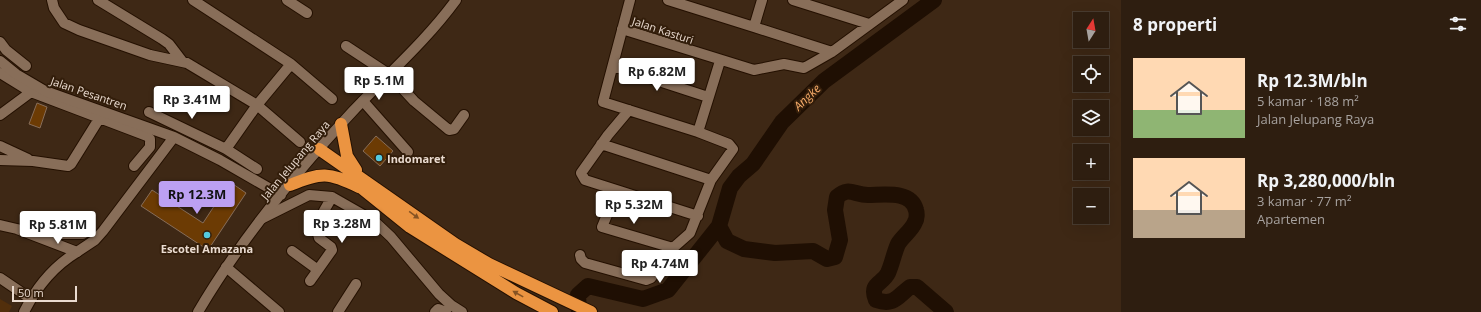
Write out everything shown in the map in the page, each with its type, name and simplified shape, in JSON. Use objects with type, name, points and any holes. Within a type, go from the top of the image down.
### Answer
[{"type":"highway","points":[[341,124],[347,156],[361,182],[410,227],[516,293],[552,312]]},
{"type":"highway","points":[[317,151],[455,244],[489,264],[555,293],[591,312]]},
{"type":"highway","points":[[290,185],[308,177],[323,174],[361,182]]},
{"type":"street","points":[[52,0],[54,8],[64,23],[79,30],[150,55],[182,61],[257,105],[300,142]]},
{"type":"street","points":[[98,0],[169,44],[182,61]]},
{"type":"street","points":[[286,0],[307,14]]},
{"type":"street","name":"Jalan Jelupang Raya","points":[[198,312],[226,267],[317,151],[341,124],[390,76],[439,23],[456,0]]},
{"type":"street","points":[[580,255],[585,263],[649,280],[673,248],[690,233],[711,180],[732,149],[732,146],[698,132],[605,103],[602,100],[613,66],[630,0]]},
{"type":"street","points":[[668,0],[832,52]]},
{"type":"street","points":[[754,27],[762,0]]},
{"type":"street","points":[[793,0],[869,24]]},
{"type":"street","name":"Jalan Kasturi","points":[[622,29],[720,61],[754,70],[784,64],[804,68],[832,52],[903,0]]},
{"type":"street","points":[[197,1],[291,64],[332,99]]},
{"type":"street","points":[[0,42],[6,50],[26,66]]},
{"type":"street","points":[[346,46],[390,76],[414,101],[449,130],[454,129],[464,115]]},
{"type":"street","name":"Jalan Pesantren","points":[[0,61],[16,74],[45,91],[174,136],[220,160],[281,196]]},
{"type":"street","points":[[698,132],[720,61]]},
{"type":"street","points":[[226,149],[257,105],[291,64]]},
{"type":"street","points":[[613,66],[708,97]]},
{"type":"street","points":[[0,73],[31,92],[147,136],[150,139],[150,147],[134,166]]},
{"type":"street","points":[[0,115],[31,92]]},
{"type":"street","points":[[363,101],[408,152]]},
{"type":"street","points":[[629,110],[601,144],[581,173],[582,177],[585,180],[617,191],[698,216]]},
{"type":"street","points":[[149,112],[226,149],[257,169]]},
{"type":"street","points":[[0,160],[33,161],[63,166],[71,164],[99,119]]},
{"type":"street","points":[[24,312],[31,299],[54,270],[95,240],[103,231],[174,136]]},
{"type":"street","points":[[601,144],[711,180]]},
{"type":"street","points":[[0,146],[33,161]]},
{"type":"street","points":[[617,191],[602,226],[673,248]]},
{"type":"street","points":[[263,218],[309,195],[332,197],[374,221],[392,237],[439,294],[451,305],[462,312]]},
{"type":"street","points":[[310,281],[332,250],[331,247],[319,238],[317,228],[320,219],[332,197]]},
{"type":"street","points":[[0,226],[32,234],[77,252]]},
{"type":"street","points":[[32,234],[83,234]]},
{"type":"street","points":[[292,252],[318,270]]},
{"type":"street","points":[[226,267],[279,312]]},
{"type":"street","points":[[0,278],[31,299]]},
{"type":"street","points":[[338,312],[356,284]]},
{"type":"street","points":[[435,312],[438,309],[446,312]]},
{"type":"shaded area","points":[[0,299],[12,306],[9,312],[0,312]]},
{"type":"building","points":[[37,103],[47,107],[40,128],[29,124]]},
{"type":"building","name":"Indomaret","points":[[376,136],[393,151],[380,166],[363,151]]},
{"type":"building","points":[[230,182],[246,193],[208,250],[141,206],[152,190],[203,223]]},
{"type":"waterway","name":"Angke","points":[[579,312],[578,295],[588,286],[643,299],[668,290],[719,226],[730,188],[739,176],[753,164],[782,122],[824,81],[934,0]]},
{"type":"waterway","points":[[719,226],[727,241],[744,249],[775,253],[813,251],[827,259],[835,257],[840,240],[835,210],[837,197],[845,192],[863,195],[888,194],[903,196],[913,204],[917,216],[912,228],[898,244],[888,273],[875,287],[874,294],[876,300],[882,302],[895,300],[910,287],[917,287],[946,312]]},
{"type":"place","name":"Indomaret","points":[[379,158]]},
{"type":"place","name":"Escotel Amazana","points":[[207,235]]}]
